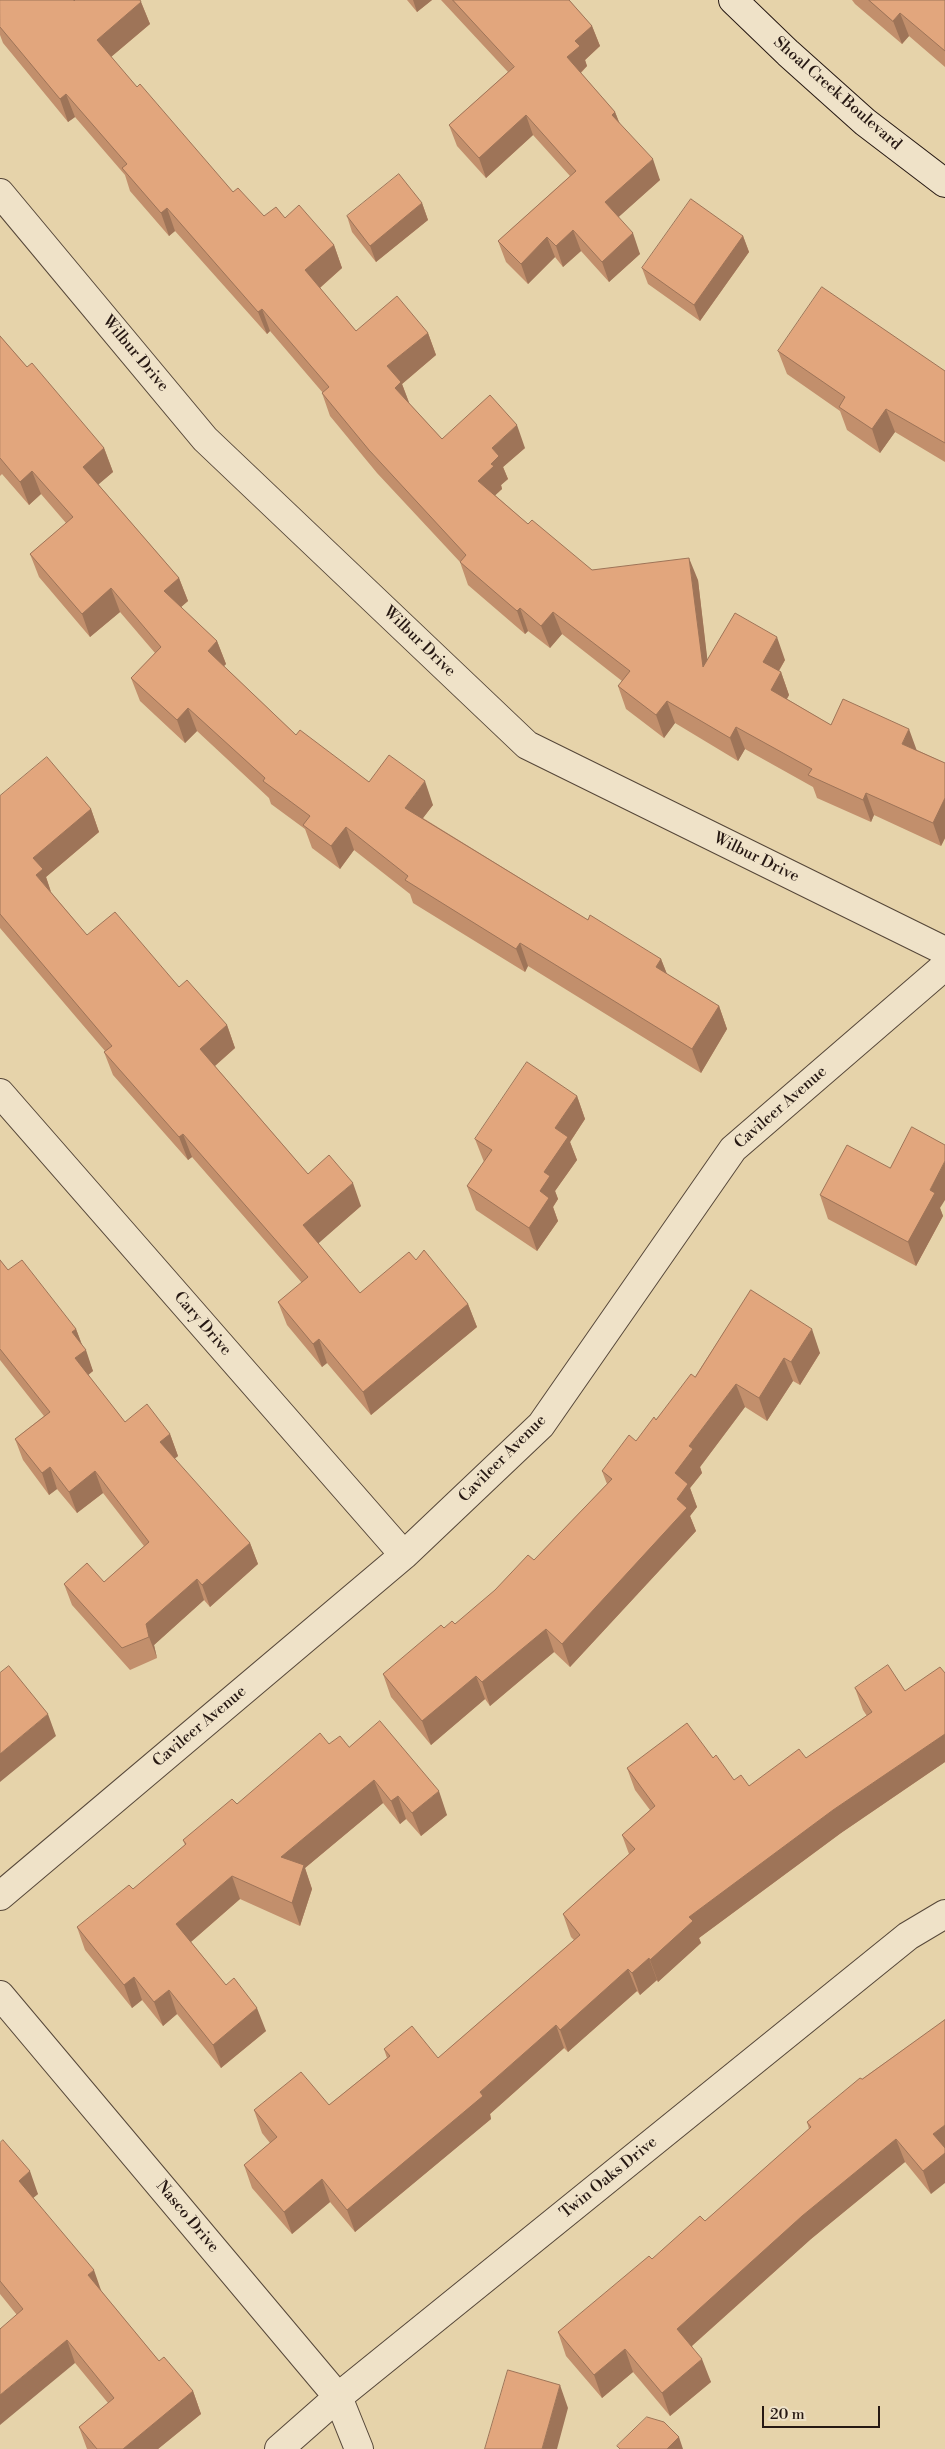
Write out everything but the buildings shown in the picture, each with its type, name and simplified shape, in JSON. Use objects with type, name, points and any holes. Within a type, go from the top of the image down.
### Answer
[{"type":"street","name":"Shoal Creek Boulevard","points":[[733,0],[788,53],[865,122],[945,183]]},
{"type":"street","name":"Wilbur Drive","points":[[0,193],[205,439],[527,745],[945,951]]},
{"type":"street","name":"Cavileer Avenue","points":[[0,1896],[404,1554],[541,1426],[733,1149],[945,966]]},
{"type":"street","name":"Cary Drive","points":[[0,1093],[404,1554]]},
{"type":"street","name":"Twin Oaks Drive","points":[[279,2449],[338,2397],[900,1942],[945,1914]]},
{"type":"street","name":"Nasco Drive","points":[[0,1995],[338,2397],[359,2449]]}]
